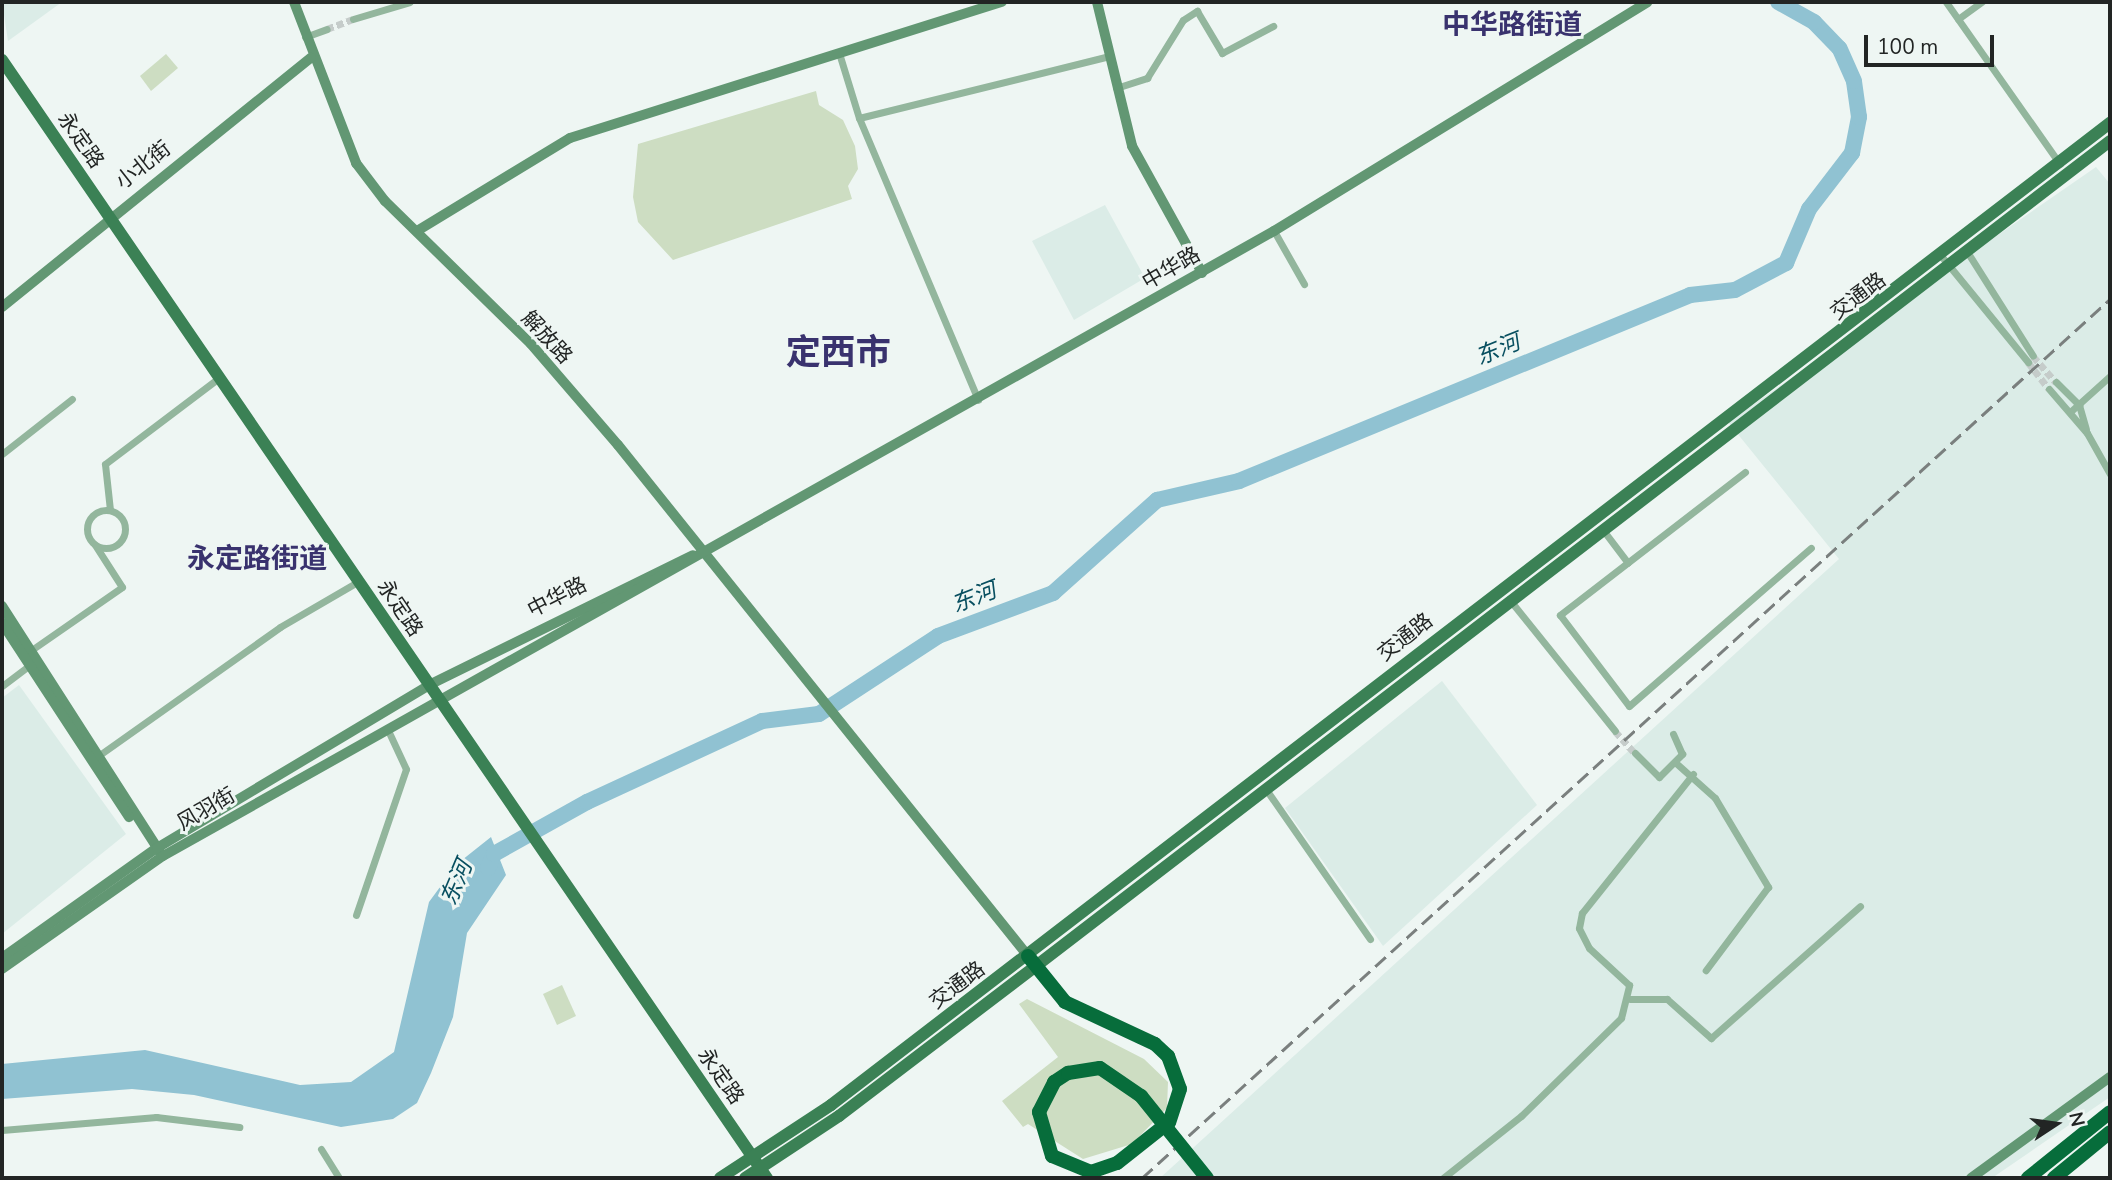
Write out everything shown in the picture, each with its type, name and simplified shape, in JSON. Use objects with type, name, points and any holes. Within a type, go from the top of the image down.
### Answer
[{"type":"highway","points":[[1032,961],[1065,1002],[1155,1044],[1172,1063],[1180,1088],[1169,1122],[1105,1170],[1070,1168],[1044,1144],[1039,1112],[1054,1082],[1084,1068],[1100,1068],[1141,1096],[1207,1178]]},
{"type":"highway","points":[[2029,1177],[2110,1112]]},
{"type":"highway","points":[[2054,1178],[2110,1132]]},
{"type":"main road","name":"永定路","points":[[2,60],[760,1168]]},
{"type":"main road","name":"交通路","points":[[1965,248],[2110,123]]},
{"type":"main road","name":"交通路","points":[[1032,961],[1424,646],[2110,141]]},
{"type":"main road","name":"交通路","points":[[745,1178],[1265,787],[1946,262]]},
{"type":"main road","name":"交通路","points":[[720,1178],[760,1168]]},
{"type":"street","name":"解放路","points":[[293,2],[311,58],[356,163],[417,231],[531,344],[858,736],[1032,961]]},
{"type":"street","points":[[354,19],[410,2]]},
{"type":"street","points":[[417,231],[570,138],[839,53],[967,7],[1002,2]]},
{"type":"street","points":[[1097,2],[1132,146],[1202,273]]},
{"type":"street","name":"中华路","points":[[439,700],[1274,232],[1647,2]]},
{"type":"street","points":[[1946,2],[2061,165]]},
{"type":"street","points":[[1958,19],[1982,2]]},
{"type":"street","points":[[1116,88],[1147,78],[1183,20],[1197,11],[1222,53],[1273,26]]},
{"type":"street","points":[[305,37],[327,29]]},
{"type":"street","points":[[839,53],[859,118],[978,400]]},
{"type":"street","points":[[859,118],[1109,56]]},
{"type":"street","name":"小北街","points":[[2,307],[109,215],[311,58]]},
{"type":"street","points":[[1274,232],[1304,284]]},
{"type":"street","points":[[1946,262],[2030,359],[1965,248]]},
{"type":"street","points":[[2070,412],[2110,376]]},
{"type":"street","points":[[95,545],[110,548],[122,540],[122,519],[110,510],[105,464],[220,377]]},
{"type":"street","points":[[2056,382],[2079,405],[2087,433]]},
{"type":"street","points":[[2049,388],[2087,433],[2110,474]]},
{"type":"street","points":[[2,454],[72,399]]},
{"type":"street","points":[[1745,472],[1560,615],[1629,706],[1811,548]]},
{"type":"street","points":[[30,651],[122,587],[87,533],[90,518],[110,510]]},
{"type":"street","points":[[1602,529],[1628,563]]},
{"type":"street","name":"中华路","points":[[429,685],[661,565],[705,551]]},
{"type":"street","points":[[98,756],[280,627],[359,581]]},
{"type":"street","points":[[1508,599],[1615,731]]},
{"type":"street","points":[[2,606],[157,854]]},
{"type":"street","points":[[2,623],[157,854]]},
{"type":"street","points":[[2,686],[29,666]]},
{"type":"street","name":"风羽街","points":[[2,958],[157,854],[429,685]]},
{"type":"street","name":"风羽街","points":[[2,969],[157,854],[439,700]]},
{"type":"street","points":[[356,915],[406,769],[386,727]]},
{"type":"street","points":[[1635,753],[1659,777],[1677,764],[1682,754],[1673,734]]},
{"type":"street","points":[[1677,764],[1693,774],[1715,798],[1768,887],[1706,970]]},
{"type":"street","points":[[1443,1178],[1521,1116],[1621,1018],[1630,999],[1629,985],[1589,948],[1579,928],[1582,913],[1693,774]]},
{"type":"street","points":[[1265,787],[1370,939]]},
{"type":"street","points":[[1630,999],[1667,999],[1711,1038],[1860,906]]},
{"type":"street","points":[[1971,1178],[2110,1077]]},
{"type":"street","points":[[2,1130],[156,1118],[239,1127]]},
{"type":"street","points":[[321,1149],[339,1178]]},
{"type":"shaded area","points":[[2,2],[62,2],[8,41]]},
{"type":"shaded area","points":[[2096,167],[2110,184],[2110,1097],[1992,1178],[1160,1178],[1839,559],[1728,422]]},
{"type":"shaded area","points":[[1105,205],[1145,278],[1074,320],[1032,241]]},
{"type":"shaded area","points":[[1442,681],[1537,805],[1383,946],[1285,808]]},
{"type":"shaded area","points":[[19,685],[126,834],[2,934],[2,698]]},
{"type":"green space","points":[[166,54],[178,68],[151,91],[140,76]]},
{"type":"green space","points":[[816,91],[819,105],[843,120],[855,146],[858,169],[848,186],[852,199],[673,260],[638,222],[633,197],[638,144]]},
{"type":"green space","points":[[562,985],[576,1016],[557,1025],[543,994]]},
{"type":"green space","points":[[1027,999],[1144,1059],[1168,1082],[1167,1108],[1132,1144],[1083,1159],[1028,1124],[1023,1127],[1002,1101],[1058,1057],[1019,1004]]},
{"type":"water","points":[[491,837],[506,875],[467,933],[453,1017],[431,1073],[417,1103],[393,1119],[341,1127],[194,1095],[132,1089],[2,1099],[2,1064],[145,1050],[300,1085],[351,1082],[394,1052],[429,902],[457,864]]},
{"type":"waterway","name":"东河","points":[[488,868],[494,854],[587,802],[762,721],[819,714],[938,636],[1053,593],[1157,500],[1239,481],[1690,295],[1735,290],[1786,263],[1809,209],[1852,153],[1859,117],[1854,81],[1839,48],[1814,22],[1778,2]]},
{"type":"tunnel","points":[[327,29],[353,19]]},
{"type":"tunnel","points":[[2033,356],[2056,382]]},
{"type":"tunnel","points":[[2028,362],[2049,389]]},
{"type":"tunnel","points":[[1615,731],[1635,753]]},
{"type":"railway","points":[[1142,1178],[2110,299]]},
{"type":"district","name":"中华路街道","points":[[1512,25]]},
{"type":"district","name":"定西市","points":[[838,353]]},
{"type":"district","name":"永定路街道","points":[[257,559]]}]
